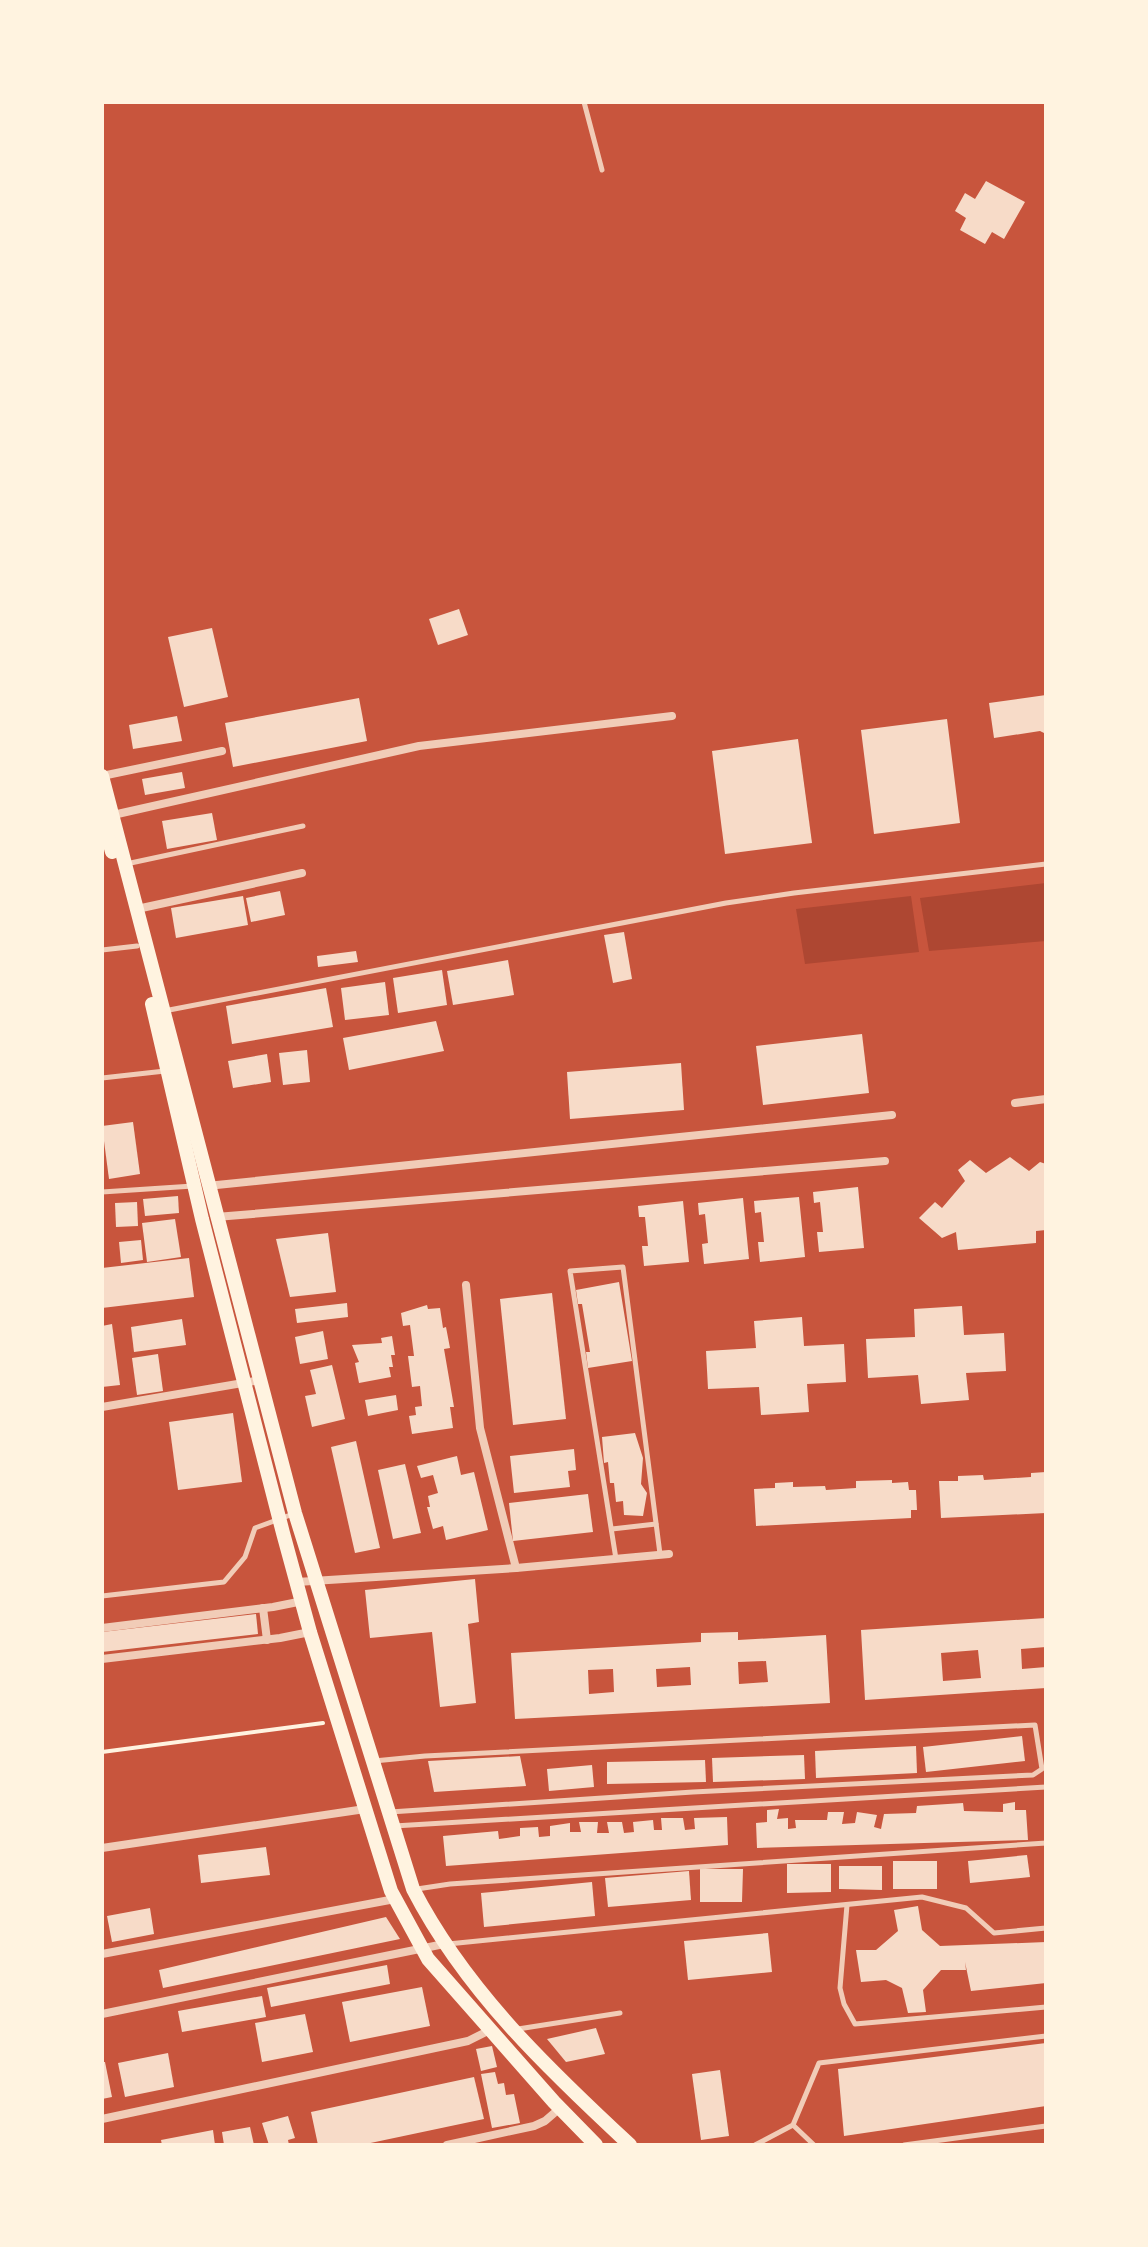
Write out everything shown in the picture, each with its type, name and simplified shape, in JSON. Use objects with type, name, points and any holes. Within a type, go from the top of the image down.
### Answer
[{"type":"main road","points":[[102,776],[107,815],[137,946],[159,1012],[166,1071],[202,1186]]},
{"type":"main road","points":[[107,815],[137,909],[202,1186],[254,1382],[413,1889],[444,1944],[511,2030],[630,2145]]},
{"type":"main road","points":[[254,1382],[280,1520],[310,1632],[395,1899],[428,1959],[596,2145]]},
{"type":"street","points":[[107,815],[419,746],[672,716]]},
{"type":"street","points":[[102,776],[222,751]]},
{"type":"street","points":[[137,909],[302,873]]},
{"type":"street","points":[[1015,1103],[1046,1099]]},
{"type":"street","points":[[202,1186],[892,1115]]},
{"type":"street","points":[[210,1218],[885,1161]]},
{"type":"street","points":[[466,1285],[480,1428],[516,1568]]},
{"type":"street","points":[[102,1407],[254,1382]]},
{"type":"street","points":[[297,1582],[665,1555]]},
{"type":"street","points":[[102,1628],[303,1601]]},
{"type":"street","points":[[263,1608],[267,1640]]},
{"type":"street","points":[[102,1659],[310,1632]]},
{"type":"street","points":[[102,1848],[365,1809]]},
{"type":"street","points":[[102,1954],[395,1899]]},
{"type":"street","points":[[102,2014],[444,1944]]},
{"type":"street","points":[[102,2119],[468,2041],[490,2030]]},
{"type":"street","points":[[447,2145],[534,2126],[560,2108]]},
{"type":"lane","points":[[584,102],[602,170]]},
{"type":"lane","points":[[125,865],[303,826]]},
{"type":"lane","points":[[159,1012],[726,903],[1046,864]]},
{"type":"lane","points":[[102,950],[137,946]]},
{"type":"lane","points":[[102,1078],[166,1071]]},
{"type":"lane","points":[[102,1192],[202,1186]]},
{"type":"lane","points":[[616,1559],[570,1271],[623,1267],[656,1524],[665,1555]]},
{"type":"lane","points":[[102,1596],[224,1582],[245,1557],[255,1528],[295,1513]]},
{"type":"lane","points":[[612,1529],[656,1524]]},
{"type":"lane","points":[[374,1761],[1035,1725],[1042,1769],[1033,1775],[693,1792],[391,1819]]},
{"type":"lane","points":[[391,1819],[1046,1787]]},
{"type":"lane","points":[[413,1889],[1046,1843]]},
{"type":"lane","points":[[444,1944],[922,1897],[966,1908],[994,1933],[1046,1928]]},
{"type":"lane","points":[[847,1905],[840,1988],[844,2004],[855,2024],[1046,2007]]},
{"type":"lane","points":[[511,2030],[620,2013]]},
{"type":"lane","points":[[755,2145],[793,2125],[819,2063],[1046,2036]]},
{"type":"lane","points":[[793,2125],[814,2145]]},
{"type":"lane","points":[[904,2145],[1046,2126]]},
{"type":"path","points":[[102,1752],[338,1721]]},
{"type":"shaded area","points":[[1046,883],[1046,941],[929,951],[920,898]]},
{"type":"shaded area","points":[[911,896],[919,952],[805,964],[796,909]]},
{"type":"building","points":[[986,181],[1025,202],[1004,239],[992,232],[985,244],[960,230],[966,218],[955,211],[965,193],[975,199]]},
{"type":"building","points":[[459,609],[468,635],[438,645],[429,619]]},
{"type":"building","points":[[212,628],[228,697],[184,707],[168,637]]},
{"type":"building","points":[[1046,695],[1046,734],[1040,731],[994,738],[989,703]]},
{"type":"building","points":[[359,698],[367,741],[233,767],[225,723]]},
{"type":"building","points":[[177,716],[182,741],[133,749],[129,725]]},
{"type":"building","points":[[947,719],[960,823],[874,834],[861,730]]},
{"type":"building","points":[[798,739],[812,843],[725,854],[712,751]]},
{"type":"building","points":[[182,772],[185,788],[145,795],[142,779]]},
{"type":"building","points":[[212,813],[217,840],[167,849],[162,821]]},
{"type":"building","points":[[280,891],[285,915],[251,922],[246,898]]},
{"type":"building","points":[[243,896],[248,925],[176,938],[171,908]]},
{"type":"building","points":[[624,932],[632,979],[613,983],[604,935]]},
{"type":"building","points":[[356,951],[358,962],[318,967],[317,956]]},
{"type":"building","points":[[508,960],[514,995],[453,1005],[447,971]]},
{"type":"building","points":[[442,970],[447,1005],[398,1013],[393,978]]},
{"type":"building","points":[[385,982],[389,1015],[345,1020],[341,988]]},
{"type":"building","points":[[326,988],[333,1027],[232,1044],[226,1006]]},
{"type":"building","points":[[436,1021],[444,1051],[349,1070],[343,1038]]},
{"type":"building","points":[[862,1034],[869,1093],[763,1105],[756,1046]]},
{"type":"building","points":[[307,1050],[310,1082],[283,1085],[279,1053]]},
{"type":"building","points":[[267,1054],[271,1082],[233,1088],[228,1061]]},
{"type":"building","points":[[681,1063],[684,1110],[570,1119],[567,1072]]},
{"type":"building","points":[[133,1122],[140,1174],[109,1179],[102,1126]]},
{"type":"building","points":[[1010,1157],[1029,1171],[1040,1162],[1046,1164],[1046,1230],[1036,1231],[1036,1243],[958,1250],[956,1232],[942,1238],[919,1218],[935,1202],[942,1208],[965,1181],[958,1170],[970,1160],[986,1173]]},
{"type":"building","points":[[858,1187],[864,1248],[819,1252],[817,1232],[823,1232],[820,1202],[814,1203],[813,1192]]},
{"type":"building","points":[[178,1196],[179,1213],[145,1216],[143,1199]]},
{"type":"building","points":[[799,1197],[805,1257],[760,1262],[758,1242],[764,1242],[761,1212],[755,1213],[754,1201]]},
{"type":"building","points":[[743,1198],[749,1259],[704,1264],[702,1244],[708,1243],[705,1214],[699,1215],[698,1203]]},
{"type":"building","points":[[683,1201],[689,1262],[644,1266],[642,1246],[648,1246],[645,1217],[639,1217],[638,1206]]},
{"type":"building","points":[[137,1202],[138,1226],[116,1227],[115,1203]]},
{"type":"building","points":[[175,1219],[181,1257],[147,1262],[142,1223]]},
{"type":"building","points":[[328,1233],[336,1292],[290,1297],[276,1239]]},
{"type":"building","points":[[141,1240],[143,1260],[121,1263],[119,1242]]},
{"type":"building","points":[[189,1258],[194,1297],[102,1308],[102,1268]]},
{"type":"building","points":[[619,1282],[632,1361],[588,1368],[586,1352],[590,1352],[582,1304],[578,1304],[576,1290]]},
{"type":"building","points":[[552,1293],[566,1419],[513,1425],[500,1299]]},
{"type":"building","points":[[347,1303],[348,1317],[297,1323],[295,1309]]},
{"type":"building","points":[[427,1305],[428,1309],[440,1308],[443,1328],[446,1327],[450,1348],[444,1349],[454,1407],[450,1407],[453,1428],[412,1434],[409,1416],[416,1415],[415,1407],[422,1406],[420,1386],[412,1387],[408,1356],[414,1356],[410,1325],[403,1326],[401,1313]]},
{"type":"building","points":[[962,1306],[964,1335],[1004,1333],[1006,1371],[966,1373],[969,1400],[921,1404],[918,1375],[868,1378],[866,1339],[915,1337],[914,1309]]},
{"type":"building","points":[[802,1317],[804,1346],[844,1344],[846,1382],[807,1384],[809,1412],[761,1415],[759,1387],[708,1389],[706,1351],[756,1348],[754,1321]]},
{"type":"building","points":[[182,1319],[186,1345],[134,1352],[131,1327]]},
{"type":"building","points":[[112,1324],[120,1385],[102,1387],[102,1326]]},
{"type":"building","points":[[323,1331],[328,1359],[300,1364],[295,1337]]},
{"type":"building","points":[[392,1336],[395,1355],[391,1355],[391,1377],[359,1383],[355,1363],[359,1362],[352,1345],[382,1343],[381,1338]]},
{"type":"building","points":[[158,1354],[163,1391],[137,1395],[132,1358]]},
{"type":"building","points":[[332,1365],[345,1419],[312,1427],[305,1396],[316,1394],[310,1370]]},
{"type":"building","points":[[396,1395],[398,1410],[368,1416],[365,1400]]},
{"type":"building","points":[[233,1413],[242,1482],[178,1490],[169,1422]]},
{"type":"building","points":[[635,1433],[643,1458],[641,1484],[647,1493],[643,1516],[624,1515],[623,1501],[616,1502],[614,1483],[610,1483],[608,1462],[604,1463],[602,1437]]},
{"type":"building","points":[[356,1441],[380,1548],[355,1553],[331,1447]]},
{"type":"building","points":[[574,1449],[576,1470],[568,1471],[570,1487],[514,1493],[510,1456]]},
{"type":"building","points":[[457,1456],[461,1475],[474,1472],[488,1530],[446,1540],[443,1526],[433,1529],[427,1507],[430,1507],[428,1496],[438,1493],[433,1475],[421,1478],[417,1466]]},
{"type":"building","points":[[405,1464],[421,1533],[393,1539],[378,1470]]},
{"type":"building","points":[[1046,1472],[1046,1513],[941,1518],[939,1481],[958,1481],[958,1476],[983,1475],[984,1480],[1031,1477],[1031,1473]]},
{"type":"building","points":[[892,1480],[892,1483],[908,1482],[909,1490],[916,1490],[917,1510],[911,1510],[911,1518],[756,1526],[754,1489],[775,1488],[775,1483],[793,1482],[793,1487],[825,1486],[826,1490],[856,1488],[856,1481]]},
{"type":"building","points":[[588,1494],[593,1532],[513,1541],[509,1503]]},
{"type":"building","points":[[475,1579],[479,1622],[468,1624],[476,1703],[440,1707],[432,1632],[370,1638],[365,1590]]},
{"type":"building","points":[[256,1614],[258,1634],[102,1652],[102,1632]]},
{"type":"building","points":[[1046,1618],[1046,1647],[1021,1649],[1022,1669],[1046,1667],[1046,1688],[865,1700],[861,1630]],"holes":[[[978,1650],[981,1678],[943,1681],[941,1653]]]},
{"type":"building","points":[[738,1632],[738,1640],[826,1635],[830,1703],[515,1719],[511,1653],[701,1642],[701,1633]],"holes":[[[766,1661],[768,1682],[739,1684],[738,1662]],[[690,1667],[691,1685],[657,1687],[656,1669]],[[613,1669],[614,1692],[589,1694],[588,1670]]]},
{"type":"building","points":[[1022,1736],[1025,1761],[926,1772],[923,1747]]},
{"type":"building","points":[[916,1746],[917,1773],[816,1778],[815,1751]]},
{"type":"building","points":[[804,1755],[805,1779],[713,1782],[712,1758]]},
{"type":"building","points":[[520,1756],[526,1786],[434,1792],[428,1761]]},
{"type":"building","points":[[705,1760],[706,1782],[607,1784],[607,1762]]},
{"type":"building","points":[[592,1765],[594,1787],[549,1791],[547,1769]]},
{"type":"building","points":[[1015,1802],[1015,1810],[1026,1810],[1028,1840],[757,1848],[756,1823],[767,1822],[767,1810],[779,1809],[777,1819],[788,1818],[788,1829],[796,1828],[795,1820],[827,1820],[828,1812],[844,1812],[842,1824],[855,1823],[857,1812],[877,1815],[874,1827],[881,1829],[884,1814],[916,1813],[917,1806],[963,1803],[964,1811],[1003,1812],[1003,1804]]},
{"type":"building","points":[[727,1817],[728,1845],[446,1866],[443,1836],[498,1831],[499,1839],[520,1836],[520,1828],[538,1827],[539,1837],[550,1836],[550,1826],[570,1823],[570,1832],[581,1832],[579,1822],[598,1822],[597,1833],[609,1833],[607,1822],[622,1822],[624,1833],[634,1832],[633,1822],[653,1820],[654,1830],[662,1830],[661,1818],[683,1818],[685,1830],[695,1829],[694,1818]]},
{"type":"building","points":[[266,1847],[270,1875],[201,1883],[198,1855]]},
{"type":"building","points":[[1027,1855],[1030,1877],[970,1883],[968,1861]]},
{"type":"building","points":[[893,1861],[937,1861],[937,1889],[893,1889]]},
{"type":"building","points":[[787,1864],[831,1864],[831,1892],[787,1893]]},
{"type":"building","points":[[839,1866],[882,1866],[882,1890],[839,1889]]},
{"type":"building","points":[[700,1869],[743,1869],[742,1902],[700,1902]]},
{"type":"building","points":[[689,1871],[691,1900],[608,1907],[605,1878]]},
{"type":"building","points":[[592,1882],[595,1916],[484,1927],[481,1893]]},
{"type":"building","points":[[918,1906],[922,1930],[940,1946],[1046,1942],[1046,1983],[971,1991],[965,1962],[966,1970],[941,1970],[923,1990],[926,2012],[908,2013],[902,1988],[886,1980],[861,1982],[856,1950],[876,1950],[898,1931],[894,1910]]},
{"type":"building","points":[[150,1908],[154,1934],[112,1942],[107,1916]]},
{"type":"building","points":[[386,1917],[400,1939],[163,1988],[159,1970]]},
{"type":"building","points":[[768,1933],[772,1972],[688,1980],[684,1941]]},
{"type":"building","points":[[387,1965],[390,1984],[271,2007],[267,1988]]},
{"type":"building","points":[[422,1987],[430,2026],[350,2042],[342,2002]]},
{"type":"building","points":[[262,1996],[266,2017],[182,2032],[178,2011]]},
{"type":"building","points":[[305,2014],[313,2052],[262,2062],[255,2023]]},
{"type":"building","points":[[596,2028],[605,2054],[566,2062],[547,2039]]},
{"type":"building","points":[[1046,2043],[1046,2106],[844,2136],[838,2069]]},
{"type":"building","points":[[492,2046],[497,2067],[481,2071],[476,2049]]},
{"type":"building","points":[[168,2053],[174,2087],[125,2097],[118,2063]]},
{"type":"building","points":[[102,2062],[105,2062],[112,2097],[102,2099]]},
{"type":"building","points":[[720,2070],[729,2136],[701,2140],[692,2074]]},
{"type":"building","points":[[495,2072],[498,2084],[504,2083],[506,2095],[514,2094],[520,2123],[492,2128],[481,2074]]},
{"type":"building","points":[[474,2077],[484,2119],[361,2145],[318,2145],[311,2112]]},
{"type":"building","points":[[288,2116],[295,2138],[288,2140],[289,2145],[269,2145],[262,2123]]},
{"type":"building","points":[[250,2127],[254,2145],[224,2145],[222,2132]]},
{"type":"building","points":[[213,2130],[215,2145],[162,2145],[161,2140]]}]
